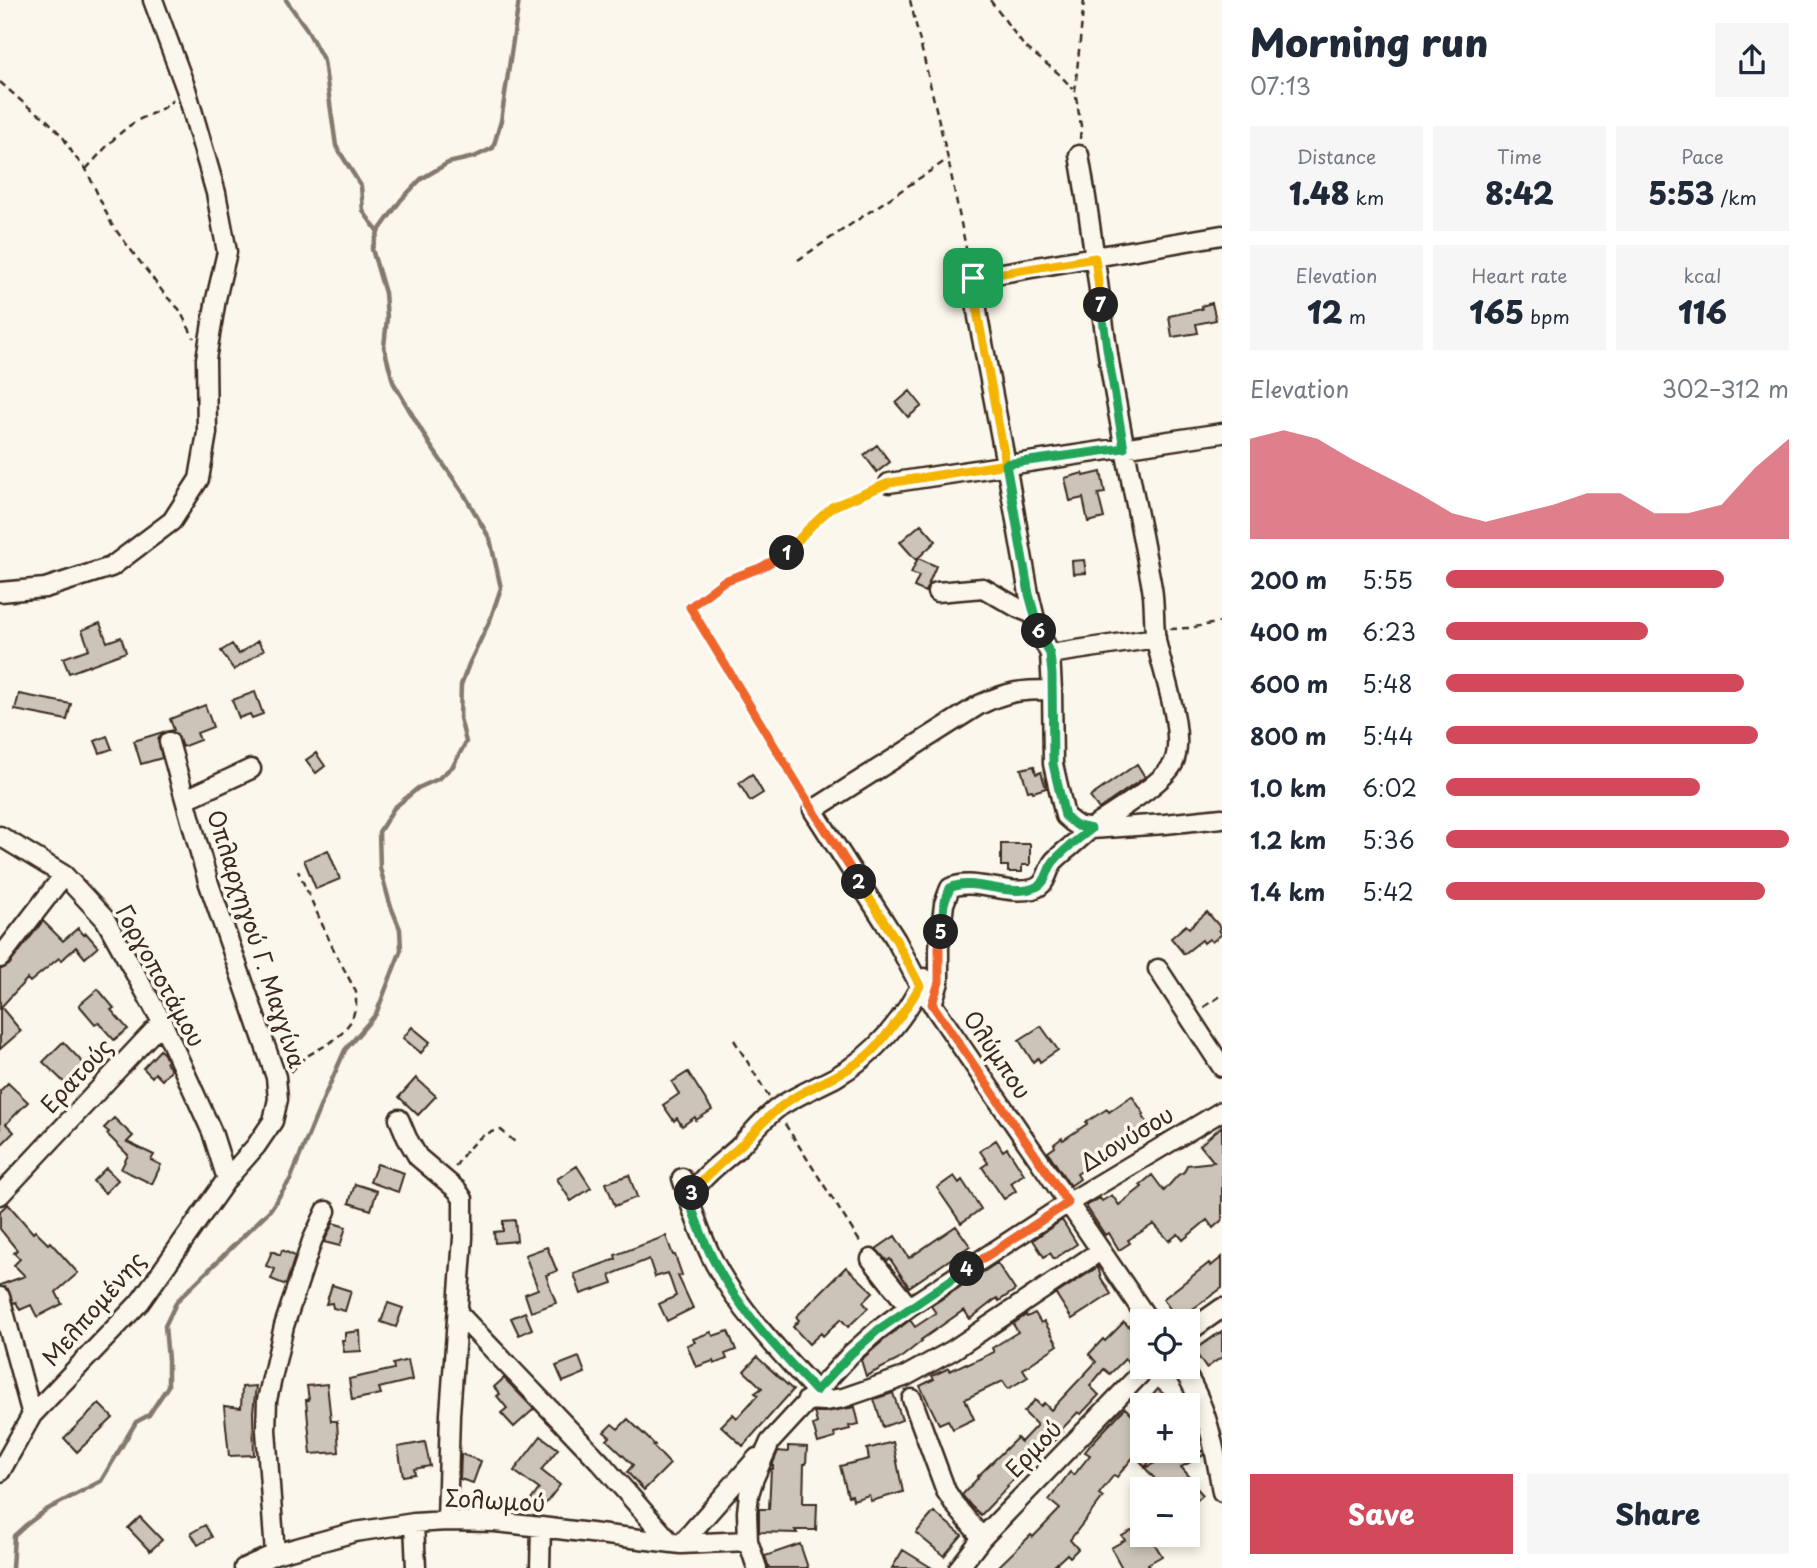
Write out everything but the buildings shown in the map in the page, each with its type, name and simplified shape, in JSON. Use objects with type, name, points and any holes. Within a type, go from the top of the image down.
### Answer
[{"type":"street","points":[[0,592],[45,588],[111,567],[172,521],[199,479],[207,433],[206,359],[227,252],[216,193],[186,89],[152,0]]},
{"type":"street","points":[[932,1004],[939,982],[939,947],[944,904],[950,888],[963,883],[1005,890],[1032,889],[1041,885],[1054,862],[1091,829],[1163,777],[1174,763],[1177,744],[1171,696],[1156,634],[1152,589],[1108,355],[1079,155]]},
{"type":"street","points":[[1222,235],[973,278],[1033,614],[1050,654],[1053,764],[1065,816],[1078,826],[1091,829],[1222,818]]},
{"type":"street","points":[[889,483],[1222,433]]},
{"type":"street","points":[[937,592],[983,588],[1033,614]]},
{"type":"street","points":[[1050,654],[1156,634]]},
{"type":"street","points":[[813,810],[979,705],[1016,691],[1052,690]]},
{"type":"street","name":"Οπλαρχηγού Γ. Μαγγίνα","points":[[169,742],[208,881],[276,1077],[278,1099],[272,1121],[256,1146],[227,1179]]},
{"type":"street","points":[[186,799],[251,769]]},
{"type":"street","name":"Ολύμπου","points":[[813,810],[896,940],[920,986],[1141,1309]]},
{"type":"street","name":"Γοργοποτάμου","points":[[0,836],[64,875],[105,919],[162,1021],[212,1132],[227,1179]]},
{"type":"street","points":[[0,958],[64,875]]},
{"type":"street","points":[[688,1198],[706,1175],[740,1146],[776,1109],[852,1067],[872,1050],[900,1017],[920,986],[939,947]]},
{"type":"street","points":[[1158,970],[1222,1067]]},
{"type":"street","name":"Ερατούς","points":[[0,1195],[162,1021]]},
{"type":"street","name":"Διονύσου","points":[[757,1568],[748,1541],[747,1512],[754,1478],[770,1442],[871,1336],[909,1307],[1068,1203],[1222,1111]]},
{"type":"street","points":[[399,1119],[418,1157],[457,1190],[463,1199],[463,1238],[450,1414],[447,1521]]},
{"type":"street","points":[[682,1178],[705,1241],[727,1284],[812,1396],[824,1401],[843,1398],[904,1377],[953,1350],[1100,1251]]},
{"type":"street","name":"Μελπομένης","points":[[0,1472],[32,1415],[140,1302],[227,1179]]},
{"type":"street","points":[[275,1554],[266,1430],[267,1400],[284,1326],[312,1241],[326,1211]]},
{"type":"street","points":[[871,1259],[909,1307]]},
{"type":"street","points":[[0,1297],[32,1415]]},
{"type":"street","points":[[1200,1324],[1222,1308]]},
{"type":"street","points":[[458,1313],[675,1543],[770,1442]]},
{"type":"street","name":"Ερμού","points":[[959,1568],[982,1538],[1135,1379]]},
{"type":"street","points":[[1190,1379],[1206,1415],[1221,1483]]},
{"type":"street","points":[[912,1399],[946,1491],[982,1538]]},
{"type":"street","name":"Σολωμού","points":[[244,1568],[275,1554],[355,1532],[447,1521],[495,1522],[675,1543],[748,1541]]},
{"type":"street","points":[[414,1523],[416,1568]]},
{"type":"street","points":[[540,1568],[541,1527]]},
{"type":"path","points":[[910,0],[973,278]]},
{"type":"path","points":[[990,0],[1024,46],[1058,73],[1075,91]]},
{"type":"path","points":[[1079,155],[1081,126],[1075,91],[1084,0]]},
{"type":"path","points":[[0,82],[44,117],[63,137],[86,169],[112,225],[179,309],[206,359]]},
{"type":"path","points":[[86,169],[115,138],[135,122],[162,110],[186,89]]},
{"type":"path","points":[[798,260],[948,159]]},
{"type":"path","points":[[813,810],[690,607],[724,581],[760,568],[785,554],[832,507],[889,483]]},
{"type":"path","points":[[1156,634],[1222,622]]},
{"type":"path","points":[[277,1087],[305,1057],[341,1034],[352,1020],[356,1005],[356,992],[298,871]]},
{"type":"path","points":[[1189,1017],[1222,995]]},
{"type":"path","points":[[734,1040],[871,1259]]},
{"type":"path","points":[[447,1182],[468,1148],[484,1135],[501,1130],[515,1142]]},
{"type":"waterway","points":[[286,0],[306,28],[324,61],[336,146],[361,186],[363,211],[378,232]]},
{"type":"waterway","points":[[12,1568],[14,1536],[46,1510],[101,1481],[136,1422],[149,1415],[168,1386],[165,1326],[177,1301],[270,1210],[290,1180],[345,1050],[376,1014],[401,950],[400,929],[380,868],[379,832],[394,808],[418,788],[438,779],[453,766],[466,742],[460,718],[461,685],[501,588],[490,539],[393,382],[384,347],[387,318],[385,293],[372,249],[378,232],[401,200],[421,179],[448,163],[474,157],[493,148],[501,121],[519,0]]},
{"type":"route","points":[[973,278],[1006,464],[889,483],[832,507],[785,554],[760,568],[724,581],[690,607],[813,810],[896,940],[920,986],[900,1017],[872,1050],[852,1067],[776,1109],[740,1146],[706,1175],[688,1198],[705,1241],[727,1284],[778,1350],[816,1391],[878,1330],[1068,1203],[932,1004],[939,982],[939,947],[944,904],[950,888],[963,883],[1005,890],[1032,889],[1041,885],[1054,862],[1091,829],[1078,826],[1065,816],[1053,764],[1050,654],[1037,627],[1029,594],[1006,464],[1124,448],[1095,258],[973,278]]}]
